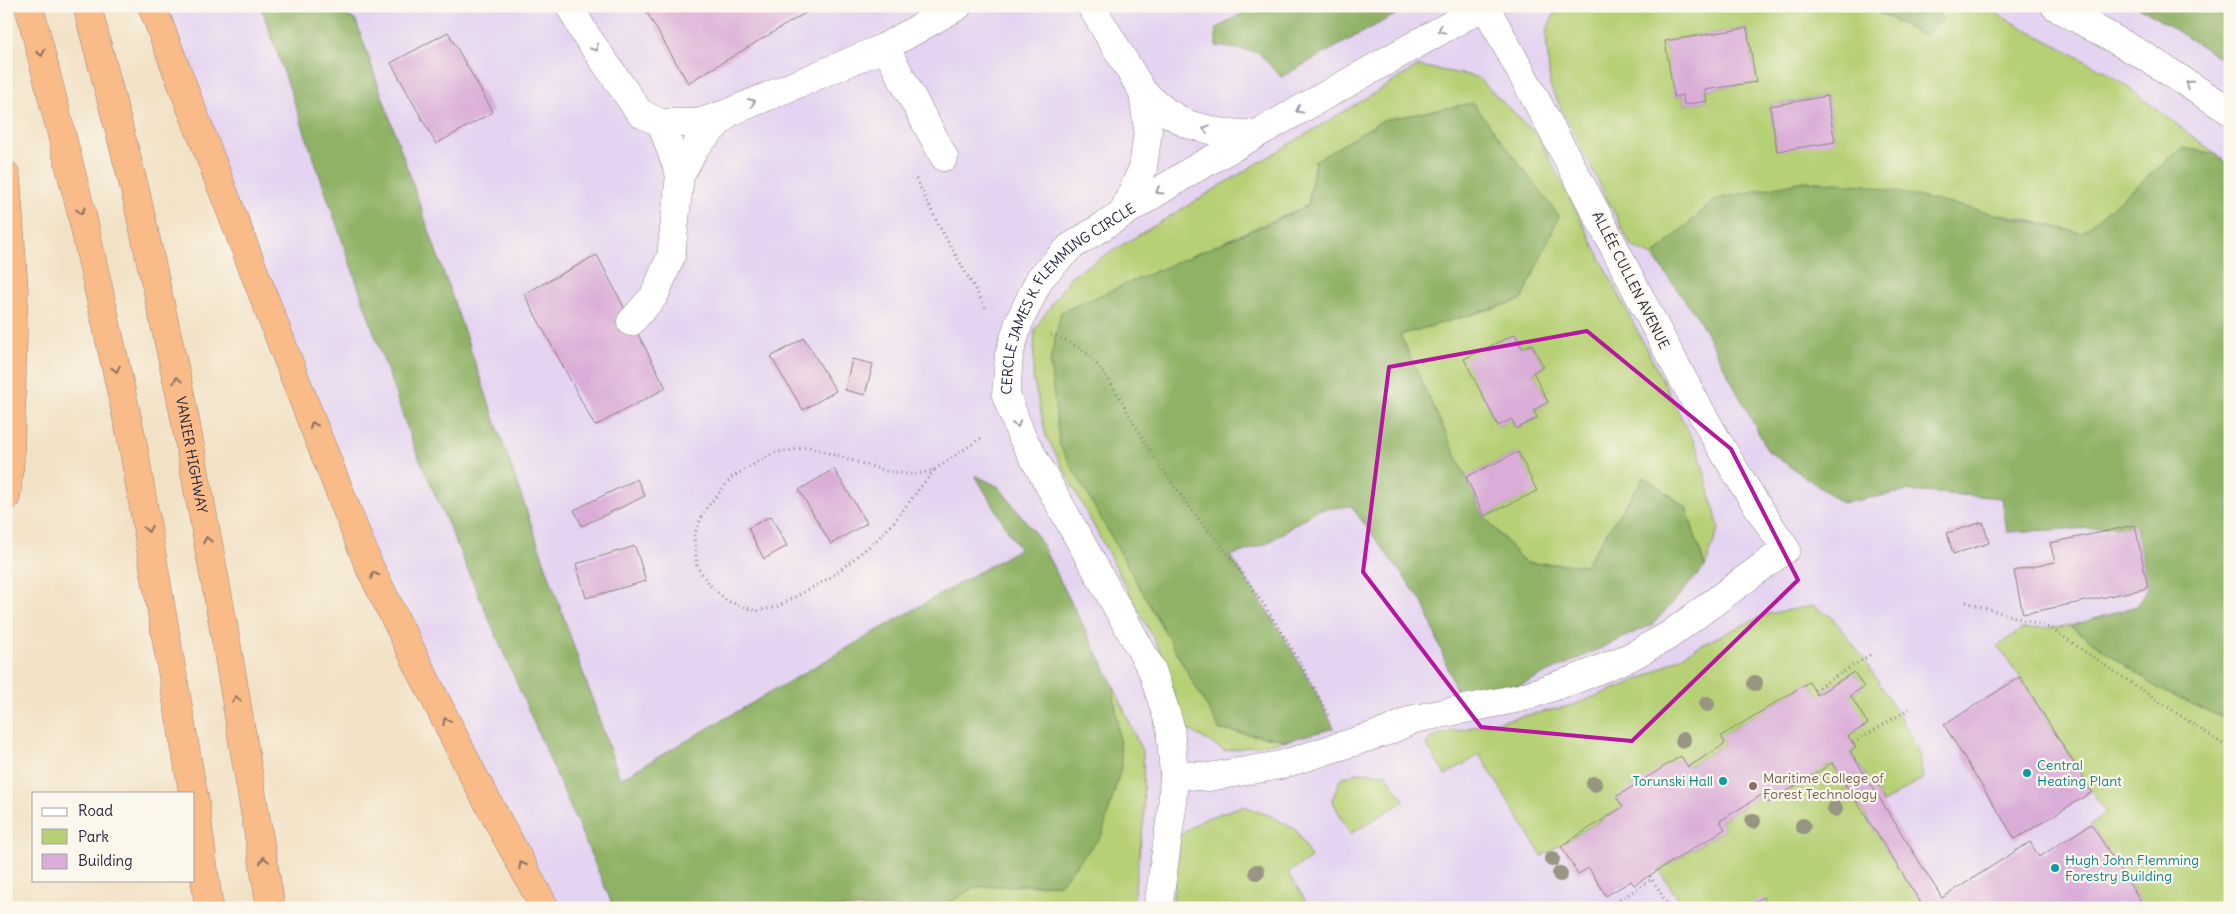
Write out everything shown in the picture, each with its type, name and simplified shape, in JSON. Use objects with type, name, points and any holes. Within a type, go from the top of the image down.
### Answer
[{"type":"highway","points":[[28,6],[82,215],[132,440],[194,792]]},
{"type":"highway","name":"VANIER HIGHWAY","points":[[87,6],[135,190],[181,398],[272,908]]},
{"type":"highway","points":[[152,6],[369,566],[472,773],[544,908]]},
{"type":"highway","points":[[6,175],[14,290],[10,460],[6,497]]},
{"type":"highway","points":[[195,802],[209,908]]},
{"type":"street","points":[[570,6],[583,30],[640,113],[661,123],[698,123],[728,113],[884,47],[958,6]]},
{"type":"street","points":[[1091,6],[1143,92],[1165,111],[1188,124],[1218,132],[1254,135]]},
{"type":"street","name":"CERCLE JAMES K. FLEMMING CIRCLE","points":[[1158,908],[1172,808],[1174,774],[1170,726],[1152,670],[1026,443],[1006,395],[1008,355],[1019,322],[1040,278],[1070,247],[1191,171],[1484,6]]},
{"type":"street","name":"ALLÉE CULLEN AVENUE","points":[[1342,745],[1388,730],[1414,719],[1520,698],[1576,679],[1630,657],[1668,636],[1786,549],[1749,497],[1689,393],[1573,169],[1484,6]]},
{"type":"street","points":[[2055,6],[2146,57],[2230,110]]},
{"type":"street","points":[[884,47],[944,157]]},
{"type":"street","points":[[1122,214],[1143,168],[1148,130],[1143,92]]},
{"type":"street","points":[[631,322],[654,296],[671,256],[680,175],[696,146],[728,113]]},
{"type":"street","points":[[661,123],[680,175]]},
{"type":"street","points":[[1174,774],[1209,777],[1281,765],[1342,745]]},
{"type":"path","points":[[938,224],[987,310],[1062,339],[1090,356],[1118,394],[1127,414],[1154,457],[1268,609],[1314,688],[1342,745]]},
{"type":"path","points":[[934,470],[915,475],[886,472],[809,447],[774,452],[732,477],[704,512],[694,536],[697,567],[711,586],[727,601],[756,611],[777,607],[831,577],[876,541],[894,524],[934,470],[981,438],[1016,420]]},
{"type":"path","points":[[1966,602],[2050,628],[2230,749]]},
{"type":"path","points":[[1814,690],[1873,653]]},
{"type":"path","points":[[1853,743],[1909,709]]},
{"type":"path","points":[[1607,908],[1651,877],[1669,908]]},
{"type":"highlighted area","points":[[1587,331],[1731,449],[1798,580],[1632,741],[1481,727],[1363,572],[1389,367]]},
{"type":"shaded area","points":[[152,6],[2230,6],[2230,908],[545,908],[369,566]]},
{"type":"green space","points":[[261,6],[334,6],[356,21],[620,779],[1019,549],[975,475],[999,487],[1038,537],[1113,684],[1122,765],[1102,835],[1060,884],[975,887],[941,908],[614,908],[411,439]]},
{"type":"green space","points":[[1254,6],[1411,6],[1281,77],[1258,52],[1216,46],[1216,29]]},
{"type":"green space","points":[[1558,6],[1867,6],[1924,36],[1944,18],[1929,6],[1982,6],[2110,74],[2216,154],[2182,148],[2081,233],[2007,215],[1716,199],[1653,256],[1631,246],[1550,86],[1546,32]],"holes":[[[1747,28],[1756,82],[1705,90],[1707,101],[1684,105],[1683,95],[1675,97],[1665,41]],[[1827,96],[1835,141],[1777,150],[1770,106]]]},
{"type":"green space","points":[[1867,6],[1929,6],[1944,18],[1924,36]]},
{"type":"green space","points":[[2137,6],[2230,6],[2230,64]]},
{"type":"green space","points":[[1419,66],[1477,77],[1538,136],[1699,452],[1719,528],[1705,567],[1686,507],[1644,477],[1585,565],[1525,563],[1484,516],[1536,491],[1518,452],[1466,477],[1400,335],[1522,300],[1315,161],[1308,205],[1061,313],[1220,730],[1289,740],[1225,751],[1184,727],[1160,651],[1046,436],[1033,377],[1035,329],[1071,276]],"holes":[[[1515,335],[1522,348],[1531,344],[1544,367],[1533,372],[1548,402],[1534,410],[1536,419],[1516,428],[1512,419],[1498,426],[1465,359]]]},
{"type":"green space","points":[[1473,103],[1559,216],[1522,300],[1400,335],[1484,516],[1525,563],[1585,565],[1644,477],[1686,507],[1705,567],[1653,624],[1510,690],[1457,693],[1424,604],[1351,506],[1317,510],[1266,544],[1230,556],[1311,683],[1334,728],[1289,740],[1220,730],[1059,444],[1050,361],[1061,312],[1308,206],[1315,161],[1383,120]]},
{"type":"green space","points":[[2182,148],[2216,154],[2230,165],[2230,721],[2159,689],[2070,626],[2137,606],[2148,588],[2135,526],[2007,532],[2002,498],[1908,491],[1842,503],[1768,451],[1700,321],[1653,256],[1716,199],[1804,181],[1866,185],[2081,233]]},
{"type":"green space","points":[[1813,606],[1832,617],[1864,659],[1899,715],[1918,750],[1923,778],[1883,803],[1850,751],[1856,748],[1848,736],[1850,695],[1863,687],[1854,672],[1817,695],[1809,682],[1721,736],[1725,744],[1688,767],[1616,797],[1623,807],[1542,856],[1480,755],[1445,775],[1426,744],[1436,735],[1570,706],[1643,678],[1705,643],[1767,614]]},
{"type":"green space","points":[[2070,626],[2159,689],[2230,721],[2230,908],[2145,908],[2091,824],[2106,813],[2020,677],[1998,646],[2022,629]]},
{"type":"green space","points":[[1113,684],[1143,754],[1144,818],[1132,908],[933,908],[975,887],[1060,884],[1122,765]]},
{"type":"green space","points":[[1832,763],[1923,907],[1684,908],[1659,870],[1725,829],[1720,821],[1763,794],[1768,802]]},
{"type":"green space","points":[[1360,772],[1386,774],[1404,801],[1350,834],[1332,800],[1341,778]]},
{"type":"green space","points":[[1243,806],[1271,816],[1296,830],[1311,858],[1288,873],[1310,908],[1172,908],[1180,835],[1203,819]]},
{"type":"building","points":[[643,6],[817,6],[688,83]]},
{"type":"building","points":[[1747,28],[1756,82],[1705,90],[1707,101],[1684,105],[1683,95],[1674,97],[1665,41]]},
{"type":"building","points":[[448,32],[493,112],[436,144],[391,63]]},
{"type":"building","points":[[1827,96],[1835,142],[1777,151],[1770,106]]},
{"type":"building","points":[[597,255],[666,388],[595,426],[524,294]]},
{"type":"building","points":[[1515,334],[1522,348],[1531,344],[1544,367],[1533,372],[1548,402],[1534,410],[1537,418],[1516,429],[1512,419],[1498,426],[1464,359]]},
{"type":"building","points":[[804,338],[836,391],[803,410],[771,357]]},
{"type":"building","points":[[852,359],[873,364],[865,395],[845,390]]},
{"type":"building","points":[[1518,452],[1537,491],[1484,516],[1466,477]]},
{"type":"building","points":[[834,469],[867,523],[831,544],[799,490]]},
{"type":"building","points":[[637,479],[645,496],[582,526],[574,510]]},
{"type":"building","points":[[771,516],[787,546],[764,559],[748,528]]},
{"type":"building","points":[[1983,522],[1989,543],[1953,554],[1947,533]]},
{"type":"building","points":[[2135,525],[2148,588],[2023,614],[2014,571],[2055,562],[2050,543]]},
{"type":"building","points":[[635,546],[646,581],[586,598],[576,564]]},
{"type":"building","name":"Torunski Hall","points":[[1854,672],[1864,687],[1850,695],[1868,724],[1848,736],[1856,748],[1850,751],[1942,898],[2030,842],[2039,857],[2091,824],[2145,908],[1924,908],[1832,763],[1768,803],[1763,794],[1720,821],[1725,829],[1634,885],[1631,881],[1606,896],[1589,868],[1578,874],[1561,846],[1623,807],[1616,797],[1681,756],[1688,767],[1725,744],[1721,736],[1809,682],[1817,695]]},
{"type":"building","name":"Central Heating Plant","points":[[2020,677],[2092,792],[2015,839],[1944,725]]},
{"type":"building","points":[[1763,897],[1769,908],[1745,908]]},
{"type":"place","name":"Central Heating Plant","points":[[2027,773]]},
{"type":"place","name":"Torunski Hall","points":[[1723,781]]},
{"type":"place","name":"Maritime College of Forest Technology","points":[[1753,786]]},
{"type":"place","name":"Hugh John Flemming Forestry Building","points":[[2055,868]]}]
